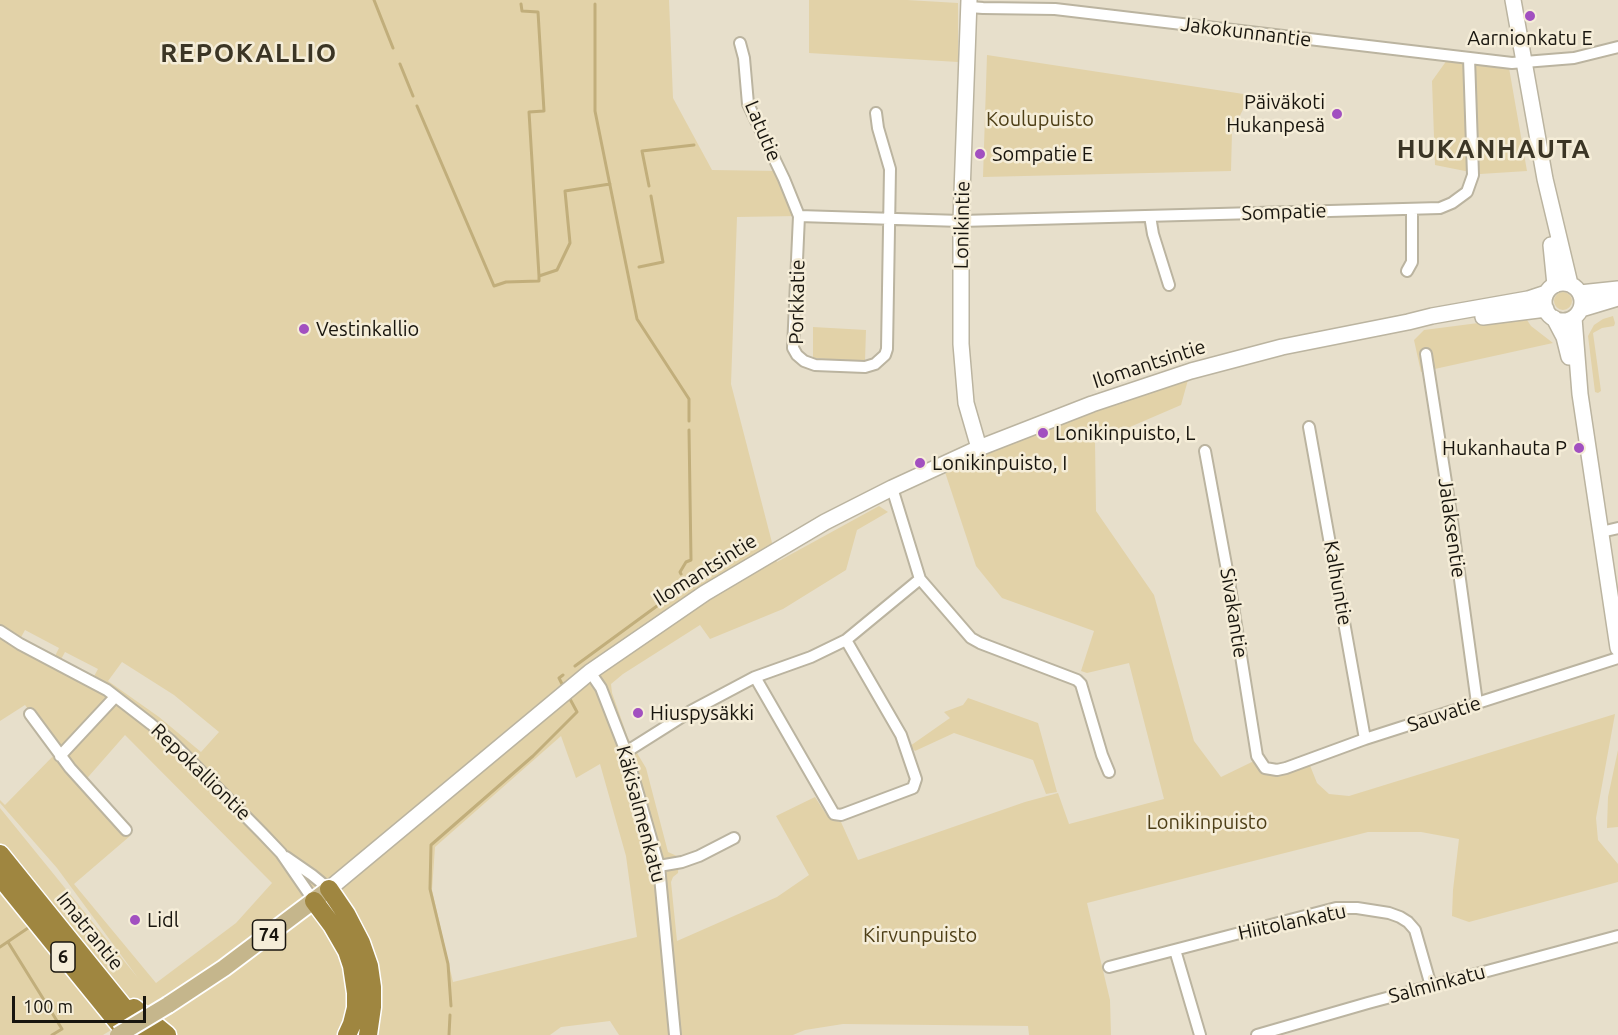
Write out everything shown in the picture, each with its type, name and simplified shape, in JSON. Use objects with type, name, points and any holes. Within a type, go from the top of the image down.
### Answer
[{"type":"highway","name":"Imatrantie","points":[[0,854],[146,1035]]},
{"type":"highway","name":"Imatrantie","points":[[0,877],[128,1035]]},
{"type":"highway","points":[[330,889],[361,943],[369,966],[372,1007],[368,1035]]},
{"type":"highway","points":[[314,901],[332,925],[347,951],[352,966],[356,1008],[347,1035]]},
{"type":"highway","points":[[106,987],[167,1035]]},
{"type":"main road","points":[[1512,0],[1545,179],[1564,338],[1580,394]]},
{"type":"main road","name":"Lonikintie","points":[[969,3],[961,221],[961,344],[966,403],[979,448]]},
{"type":"main road","points":[[1558,297],[1618,289]]},
{"type":"main road","points":[[1558,297],[1582,302],[1577,313],[1580,394],[1618,648]]},
{"type":"main road","points":[[1558,297],[1563,321],[1577,313],[1618,298]]},
{"type":"main road","name":"Ilomantsintie","points":[[118,1035],[224,968],[330,889],[590,672],[705,593],[825,522],[979,448],[1092,404],[1191,371],[1282,347],[1432,316],[1558,297]]},
{"type":"street","name":"Jakokunnantie","points":[[969,3],[1055,5],[1512,63],[1574,57],[1618,47]]},
{"type":"street","name":"Latutie","points":[[740,43],[744,58],[747,104],[784,179],[799,216]]},
{"type":"street","name":"Sompatie","points":[[961,221],[1440,208],[1452,203],[1467,192],[1473,175],[1469,58]]},
{"type":"street","points":[[876,113],[890,168],[890,219]]},
{"type":"street","points":[[1407,271],[1412,262],[1412,209]]},
{"type":"street","points":[[799,216],[961,221]]},
{"type":"street","name":"Porkkatie","points":[[799,216],[793,348],[804,361],[814,364],[865,367],[880,361],[887,349],[890,219]]},
{"type":"street","points":[[1150,216],[1155,243],[1169,285]]},
{"type":"street","name":"Jalaksentie","points":[[1426,354],[1477,703]]},
{"type":"street","name":"Kalhuntie","points":[[1309,427],[1365,739]]},
{"type":"street","name":"Sivakantie","points":[[1205,451],[1229,581],[1257,756],[1265,768],[1270,770]]},
{"type":"street","points":[[892,488],[920,579],[971,638],[1077,680],[1081,684],[1102,756],[1109,772]]},
{"type":"street","points":[[1601,532],[1618,528]]},
{"type":"street","points":[[626,752],[692,711],[755,677],[811,657],[846,640],[920,579]]},
{"type":"street","name":"Repokalliontie","points":[[0,631],[107,690],[133,708],[170,740],[262,833],[281,854],[314,901]]},
{"type":"street","points":[[755,677],[834,814],[842,815],[913,788],[916,779],[901,735],[846,640]]},
{"type":"street","name":"Sauvatie","points":[[1270,770],[1286,768],[1365,739],[1618,657]]},
{"type":"street","name":"Käkisalmenkatu","points":[[590,672],[601,688],[626,752],[659,866],[675,1035]]},
{"type":"street","points":[[60,756],[116,697]]},
{"type":"street","points":[[30,714],[60,756],[126,830]]},
{"type":"street","points":[[659,866],[690,859],[734,838]]},
{"type":"street","name":"Repokalliontie","points":[[281,854],[330,889]]},
{"type":"street","name":"Hiitolankatu","points":[[1109,967],[1336,908],[1377,910],[1400,917],[1415,930],[1431,986]]},
{"type":"street","name":"Salminkatu","points":[[1257,1035],[1618,936]]},
{"type":"street","points":[[1175,950],[1200,1035]]},
{"type":"green space","points":[[0,0],[669,0],[673,98],[712,170],[779,171],[798,216],[737,217],[731,384],[777,562],[879,506],[888,512],[857,530],[846,570],[783,609],[710,639],[700,625],[611,684],[628,738],[646,768],[668,852],[679,857],[678,873],[671,882],[677,941],[777,897],[809,875],[776,816],[815,797],[826,814],[833,820],[841,822],[858,860],[1025,802],[1058,793],[1069,824],[1164,799],[1129,663],[1087,673],[1081,671],[1094,631],[1002,598],[976,566],[943,466],[1191,369],[1181,405],[1095,442],[1096,511],[1154,595],[1194,741],[1221,777],[1254,761],[1263,770],[1309,763],[1317,783],[1329,794],[1349,796],[1615,714],[1596,818],[1598,840],[1618,864],[1618,882],[1469,922],[1452,916],[1459,839],[1421,832],[1368,832],[1087,903],[1110,1000],[1111,1035],[1029,1035],[1028,1026],[843,1024],[805,1030],[793,1035],[619,1035],[610,1021],[561,1027],[550,1035],[349,1035],[358,992],[318,903],[284,920],[103,1035],[0,1035],[0,808],[138,978],[57,868],[0,803],[0,800],[5,805],[59,750],[25,705],[0,721]],"holes":[[[25,630],[59,648],[53,660],[19,641]],[[65,652],[98,669],[92,680],[59,663]],[[122,662],[174,695],[219,732],[201,752],[159,717],[108,681]],[[125,735],[272,883],[236,923],[156,983],[74,884],[130,836],[82,784]],[[561,736],[576,778],[600,764],[626,856],[637,937],[453,982],[432,890],[435,847]]]},
{"type":"green space","points":[[809,0],[907,0],[958,3],[958,62],[809,53]]},
{"type":"green space","name":"Koulupuisto","points":[[987,55],[1250,95],[1232,132],[1231,171],[983,177]]},
{"type":"green space","points":[[1447,60],[1509,68],[1527,171],[1480,174],[1435,165],[1432,81]]},
{"type":"green space","points":[[1563,292],[1569,295],[1572,301],[1569,307],[1563,310],[1557,307],[1554,301],[1557,295]]},
{"type":"green space","points":[[1613,316],[1614,326],[1602,328],[1593,333],[1601,391],[1598,393],[1595,392],[1588,336],[1594,325]]},
{"type":"green space","points":[[1525,317],[1531,326],[1553,343],[1421,372],[1414,340],[1424,330]]},
{"type":"green space","points":[[813,327],[866,330],[865,361],[813,358]]},
{"type":"green space","points":[[968,698],[1038,723],[1057,792],[1046,794],[1033,760],[954,733],[915,751],[910,746],[950,718],[944,712],[963,705]]},
{"type":"green space","points":[[1618,750],[1618,827],[1607,828],[1608,797]]},
{"type":"green space","points":[[314,905],[352,979],[344,1035],[170,1035],[153,1021]]},
{"type":"waterway","points":[[374,0],[393,48]]},
{"type":"waterway","points":[[521,4],[522,11],[538,12],[544,111],[529,112],[539,276]]},
{"type":"waterway","points":[[595,4],[595,111],[637,319],[689,399],[689,421]]},
{"type":"waterway","points":[[400,64],[413,96]]},
{"type":"waterway","points":[[417,106],[494,286],[506,282],[539,281],[539,276],[557,270],[570,243],[565,191],[610,184]]},
{"type":"waterway","points":[[649,186],[642,151],[694,145]]},
{"type":"waterway","points":[[639,267],[663,262],[651,196]]},
{"type":"waterway","points":[[681,574],[686,562],[691,560],[689,430]]},
{"type":"waterway","points":[[575,666],[687,584]]},
{"type":"waterway","points":[[562,684],[559,678],[563,675]]},
{"type":"waterway","points":[[451,1006],[448,964],[430,889],[431,845],[533,756],[577,712],[570,699]]},
{"type":"waterway","points":[[0,947],[31,926]]},
{"type":"waterway","points":[[8,942],[62,1029],[52,1035]]},
{"type":"waterway","points":[[449,1035],[450,1015]]},
{"type":"place","name":"Aarnionkatu E","points":[[1530,16]]},
{"type":"place","name":"Päiväkoti Hukanpesä","points":[[1337,114]]},
{"type":"place","name":"Sompatie E","points":[[980,154]]},
{"type":"place","name":"Vestinkallio","points":[[304,329]]},
{"type":"place","name":"Lonikinpuisto, L","points":[[1043,433]]},
{"type":"place","name":"Hukanhauta P","points":[[1579,448]]},
{"type":"place","name":"Lonikinpuisto, I","points":[[920,463]]},
{"type":"place","name":"Hiuspysäkki","points":[[638,713]]},
{"type":"place","name":"Lidl","points":[[135,920]]},
{"type":"district","name":"REPOKALLIO","points":[[249,53]]},
{"type":"district","name":"HUKANHAUTA","points":[[1494,149]]},
{"type":"park label","name":"Lonikinpuisto","points":[[1207,822]]},
{"type":"park label","name":"Kirvunpuisto","points":[[920,935]]}]
